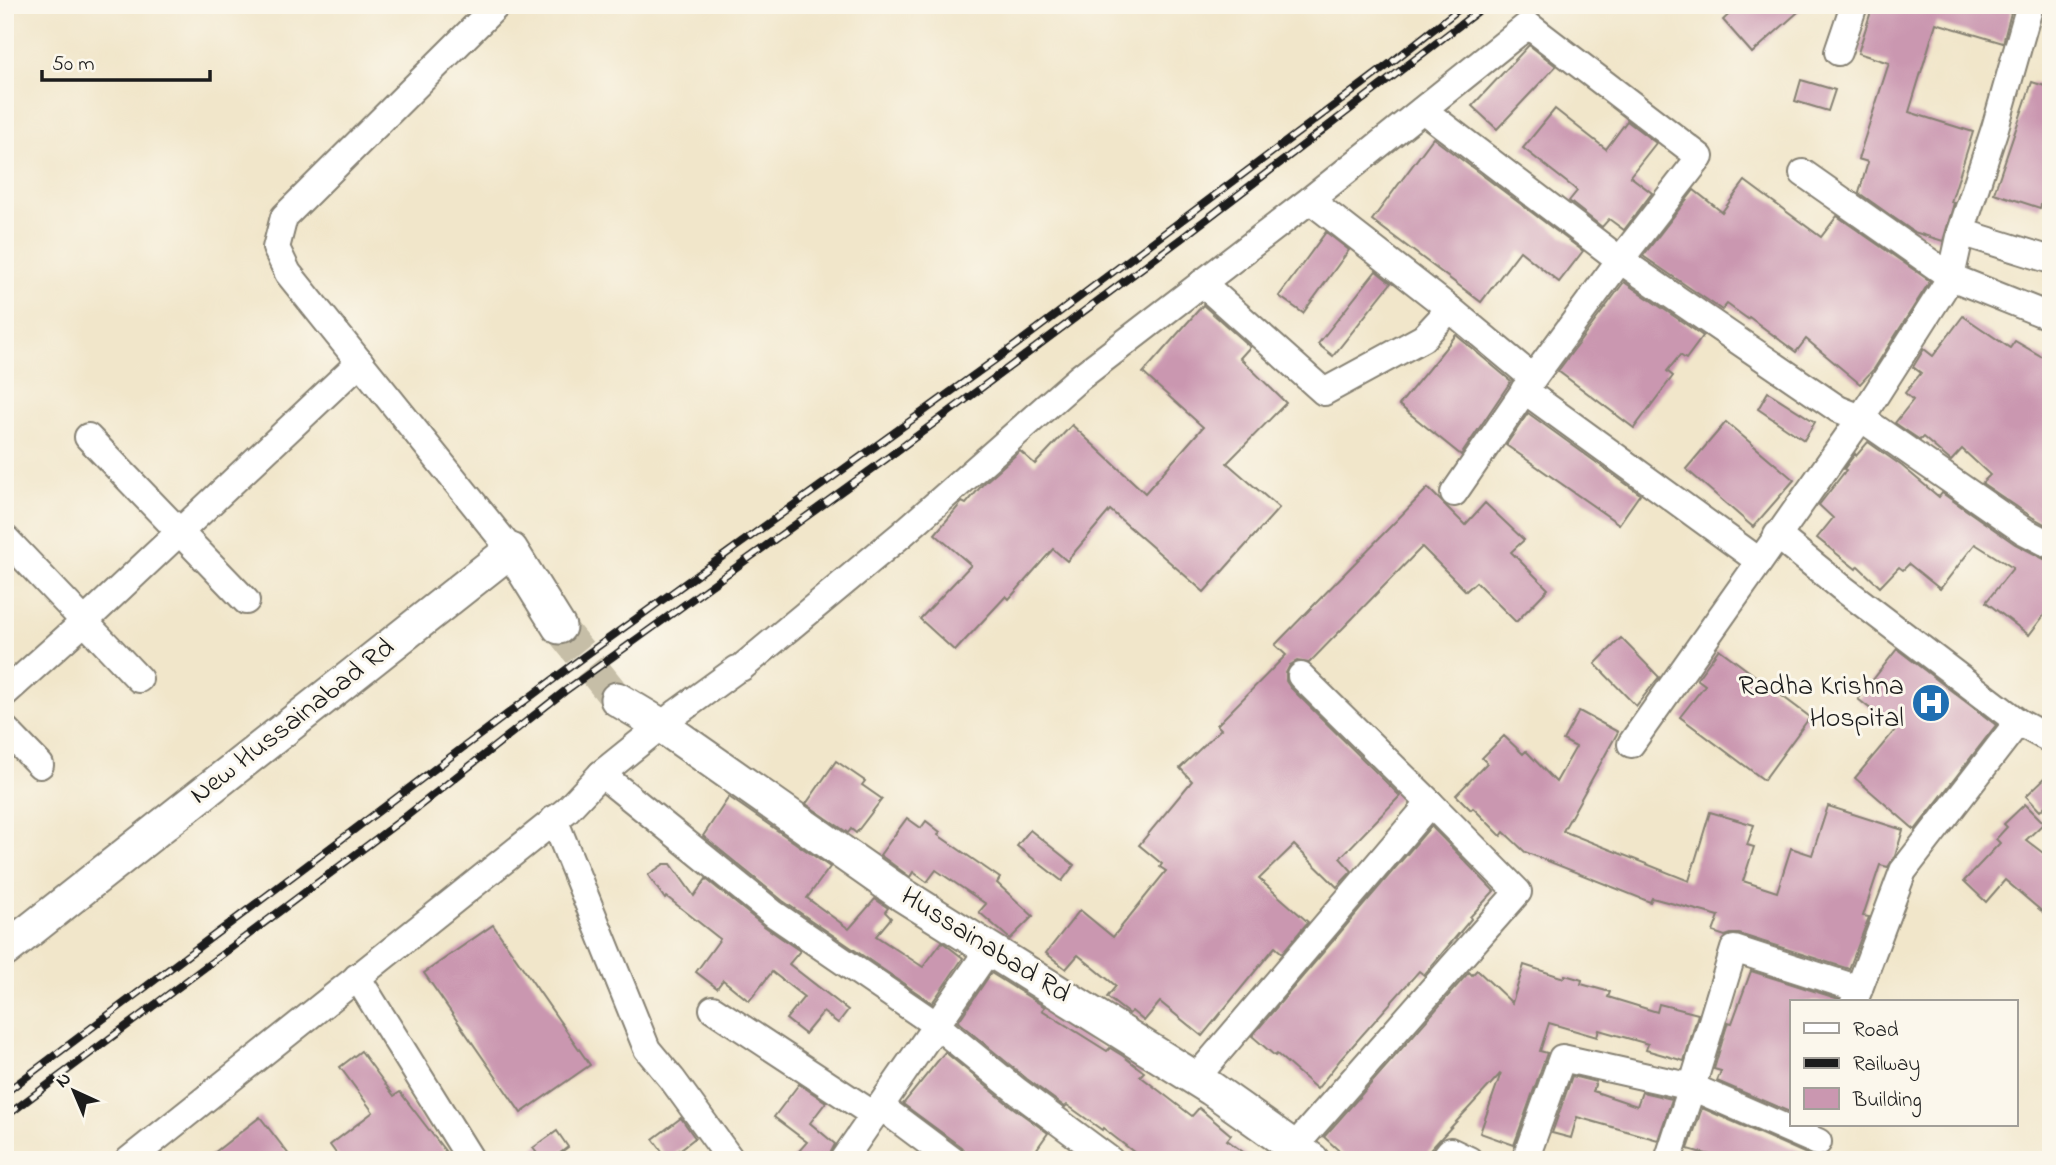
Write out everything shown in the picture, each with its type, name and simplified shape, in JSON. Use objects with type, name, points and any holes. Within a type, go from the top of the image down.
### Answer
[{"type":"street","points":[[497,5],[285,217],[276,248],[288,273],[510,550],[559,627]]},
{"type":"street","points":[[1838,52],[1854,5]]},
{"type":"street","points":[[1631,744],[1861,418],[1951,277],[1961,232],[1995,128],[2030,5]]},
{"type":"street","points":[[130,1160],[158,1151],[357,977],[567,810],[601,774],[687,705],[741,668],[901,535],[1079,378],[1310,200],[1528,25],[1700,157],[1529,384],[1454,493]]},
{"type":"street","points":[[1423,110],[1620,260],[1838,409],[1861,418],[2024,531],[2051,545]]},
{"type":"street","points":[[1803,173],[1951,277],[2051,317]]},
{"type":"street","points":[[1310,200],[1450,309],[1529,384],[1759,561]]},
{"type":"street","points":[[1961,232],[2051,260]]},
{"type":"street","points":[[1202,283],[1324,392],[1423,338],[1450,309]]},
{"type":"street","points":[[5,693],[360,362]]},
{"type":"street","points":[[88,437],[246,601]]},
{"type":"street","points":[[1777,535],[2018,722],[2051,740]]},
{"type":"street","points":[[5,538],[139,679]]},
{"type":"street","name":"New Hussainabad Rd","points":[[5,950],[510,550]]},
{"type":"street","points":[[1301,677],[1518,892],[1303,1153]]},
{"type":"street","points":[[617,699],[662,726]]},
{"type":"street","points":[[1668,1160],[1734,949],[1856,996],[1903,871],[2018,722]]},
{"type":"street","name":"Hussainabad Rd","points":[[662,726],[903,895],[1195,1079],[1303,1153]]},
{"type":"street","points":[[5,729],[40,765]]},
{"type":"street","points":[[601,774],[774,914],[935,1024],[1017,1091],[1110,1160]]},
{"type":"street","points":[[1195,1079],[1430,803]]},
{"type":"street","points":[[554,820],[648,1049],[731,1160]]},
{"type":"street","points":[[843,1160],[989,949]]},
{"type":"street","points":[[357,977],[471,1160]]},
{"type":"street","points":[[713,1009],[877,1110],[952,1160]]},
{"type":"street","points":[[1525,1160],[1562,1058],[1692,1087],[1818,1142]]},
{"type":"street","points":[[1443,1160],[1450,1151],[1469,1160]]},
{"type":"building","points":[[1739,5],[1806,5],[1752,53],[1723,20]]},
{"type":"building","points":[[1873,5],[2013,5],[2003,43],[1936,23],[1909,112],[1973,132],[1951,202],[1954,203],[1943,241],[1914,232],[1859,193],[1868,162],[1858,159],[1889,63],[1858,53]]},
{"type":"building","points":[[1529,45],[1556,66],[1497,129],[1472,106]]},
{"type":"building","points":[[1801,80],[1835,90],[1828,111],[1795,101]]},
{"type":"building","points":[[2032,82],[2051,88],[2051,175],[2040,208],[1994,193]]},
{"type":"building","points":[[1555,109],[1606,149],[1627,121],[1656,143],[1630,176],[1652,193],[1624,230],[1609,219],[1602,227],[1569,201],[1577,191],[1523,148]]},
{"type":"building","points":[[1433,138],[1583,251],[1559,282],[1520,251],[1481,302],[1372,220]]},
{"type":"building","points":[[1745,181],[1821,237],[1837,216],[1930,281],[1874,369],[1860,384],[1806,339],[1796,352],[1749,317],[1748,319],[1727,304],[1722,310],[1643,256],[1694,190],[1722,212]]},
{"type":"building","points":[[1326,232],[1349,250],[1303,313],[1279,296]]},
{"type":"building","points":[[1376,271],[1391,283],[1333,356],[1318,344]]},
{"type":"building","points":[[1624,282],[1703,336],[1686,359],[1680,355],[1667,371],[1673,376],[1634,428],[1558,371]]},
{"type":"building","points":[[1203,305],[1250,347],[1240,358],[1286,403],[1227,463],[1279,508],[1204,592],[1110,510],[1067,561],[1053,549],[1009,599],[1006,596],[955,651],[920,619],[971,565],[935,534],[962,502],[966,504],[983,484],[1020,451],[1035,464],[1072,425],[1145,493],[1203,427],[1143,373]]},
{"type":"building","points":[[1963,316],[2010,348],[2015,341],[2051,362],[2050,527],[1982,483],[1990,475],[1962,449],[1951,461],[1923,437],[1920,440],[1895,423],[1913,400],[1905,393],[1921,373],[1913,367],[1924,349],[1933,356]]},
{"type":"building","points":[[1456,335],[1511,381],[1461,455],[1399,405]]},
{"type":"building","points":[[1768,392],[1815,422],[1804,440],[1758,409]]},
{"type":"building","points":[[1528,413],[1640,494],[1619,524],[1506,445]]},
{"type":"building","points":[[1726,422],[1794,480],[1753,527],[1686,469]]},
{"type":"building","points":[[1868,442],[1939,497],[1942,493],[2015,544],[2051,561],[2051,606],[2029,635],[1986,602],[2013,568],[1975,544],[1940,589],[1909,564],[1903,570],[1899,567],[1880,587],[1858,566],[1856,569],[1817,538],[1833,518],[1819,505],[1855,454],[1856,456]]},
{"type":"building","points":[[1428,488],[1465,525],[1485,503],[1524,540],[1511,552],[1548,589],[1516,622],[1476,582],[1466,591],[1422,547],[1309,663],[1297,661],[1290,665],[1286,681],[1290,687],[1400,796],[1340,858],[1352,871],[1337,887],[1294,845],[1259,879],[1308,922],[1282,953],[1275,947],[1202,1036],[1160,1002],[1144,1021],[1132,1011],[1129,1014],[1107,997],[1116,986],[1078,955],[1066,969],[1046,953],[1080,910],[1113,937],[1166,871],[1160,867],[1162,864],[1139,845],[1192,781],[1180,768],[1221,729],[1217,725],[1286,655],[1275,645]]},
{"type":"building","points":[[1621,638],[1659,677],[1636,706],[1595,664]]},
{"type":"building","points":[[1719,649],[1810,717],[1764,780],[1680,717],[1705,685],[1697,679]]},
{"type":"building","points":[[1897,649],[1996,725],[1915,830],[1855,778],[1896,729],[1858,699]]},
{"type":"building","points":[[1579,711],[1618,732],[1563,831],[1689,881],[1710,812],[1754,825],[1747,845],[1754,847],[1743,881],[1777,892],[1791,848],[1812,855],[1828,806],[1903,830],[1895,856],[1888,867],[1880,865],[1863,916],[1869,917],[1849,969],[1739,934],[1725,936],[1713,932],[1719,916],[1652,898],[1650,902],[1525,852],[1504,832],[1501,836],[1456,795],[1487,763],[1482,758],[1504,736],[1523,754],[1526,751],[1556,782],[1576,747],[1563,740]]},
{"type":"building","points":[[836,761],[865,781],[862,785],[882,799],[856,833],[851,829],[848,833],[806,804]]},
{"type":"building","points":[[2051,772],[2051,800],[2040,811],[2026,796]]},
{"type":"building","points":[[729,797],[830,867],[807,898],[849,929],[875,899],[888,908],[885,912],[891,918],[876,936],[923,967],[942,942],[963,958],[932,1003],[783,901],[703,836]]},
{"type":"building","points":[[2025,804],[2044,823],[2026,840],[2051,859],[2051,919],[2005,880],[1986,902],[1964,881],[2000,843],[1996,839],[2007,827],[2004,824]]},
{"type":"building","points":[[907,818],[921,828],[926,821],[940,832],[938,835],[1000,878],[997,883],[1033,916],[1010,939],[979,912],[986,904],[936,870],[927,882],[913,872],[910,877],[880,855]]},
{"type":"building","points":[[1431,826],[1494,891],[1424,975],[1419,971],[1317,1089],[1252,1036]]},
{"type":"building","points":[[1030,830],[1074,865],[1062,881],[1017,846]]},
{"type":"building","points":[[664,864],[671,864],[694,896],[706,879],[800,951],[789,964],[848,1010],[838,1023],[823,1012],[805,1034],[786,1019],[804,997],[772,972],[749,1001],[723,980],[717,988],[696,972],[720,939],[667,897],[665,899],[648,875]]},
{"type":"building","points":[[493,925],[590,1065],[521,1113],[424,973]]},
{"type":"building","points":[[1524,965],[1564,978],[1565,975],[1582,980],[1581,984],[1610,992],[1608,997],[1657,1012],[1659,1004],[1698,1014],[1684,1061],[1646,1050],[1648,1044],[1599,1030],[1597,1037],[1549,1023],[1540,1051],[1547,1053],[1514,1145],[1480,1133],[1501,1073],[1421,1160],[1349,1160],[1324,1137],[1469,972],[1472,975],[1477,970],[1512,1003]]},
{"type":"building","points":[[1751,971],[1839,999],[1790,1000],[1790,1112],[1717,1081],[1721,1071],[1714,1069],[1728,1022],[1732,1023]]},
{"type":"building","points":[[991,973],[1045,1007],[1042,1010],[1107,1051],[1110,1048],[1123,1056],[1144,1072],[1140,1076],[1192,1116],[1199,1108],[1231,1135],[1227,1140],[1254,1160],[1144,1160],[1103,1128],[1102,1130],[1067,1105],[1065,1107],[958,1022]]},
{"type":"building","points":[[361,1051],[394,1096],[400,1092],[452,1160],[341,1160],[330,1145],[373,1112],[340,1067]]},
{"type":"building","points":[[945,1052],[1048,1133],[1029,1160],[967,1160],[961,1147],[903,1104]]},
{"type":"building","points":[[1572,1076],[1596,1082],[1593,1091],[1637,1106],[1642,1092],[1672,1099],[1658,1140],[1577,1117],[1571,1138],[1552,1133]]},
{"type":"building","points":[[799,1084],[826,1102],[810,1123],[835,1144],[827,1160],[791,1160],[807,1142],[774,1117]]},
{"type":"building","points":[[1702,1108],[1811,1156],[1810,1160],[1728,1160],[1688,1149]]},
{"type":"building","points":[[260,1117],[293,1160],[205,1160]]},
{"type":"building","points":[[681,1118],[695,1138],[668,1159],[653,1139]]},
{"type":"building","points":[[557,1131],[568,1147],[551,1160],[542,1160],[533,1148]]},
{"type":"tunnel","points":[[559,627],[617,699]]},
{"type":"railway","points":[[5,1093],[579,660],[1017,344],[1464,5]]},
{"type":"railway","points":[[5,1117],[404,818],[565,691],[886,459],[1182,238],[1486,5]]},
{"type":"place","name":"Radha Krishna Hospital","points":[[1931,703]]}]
